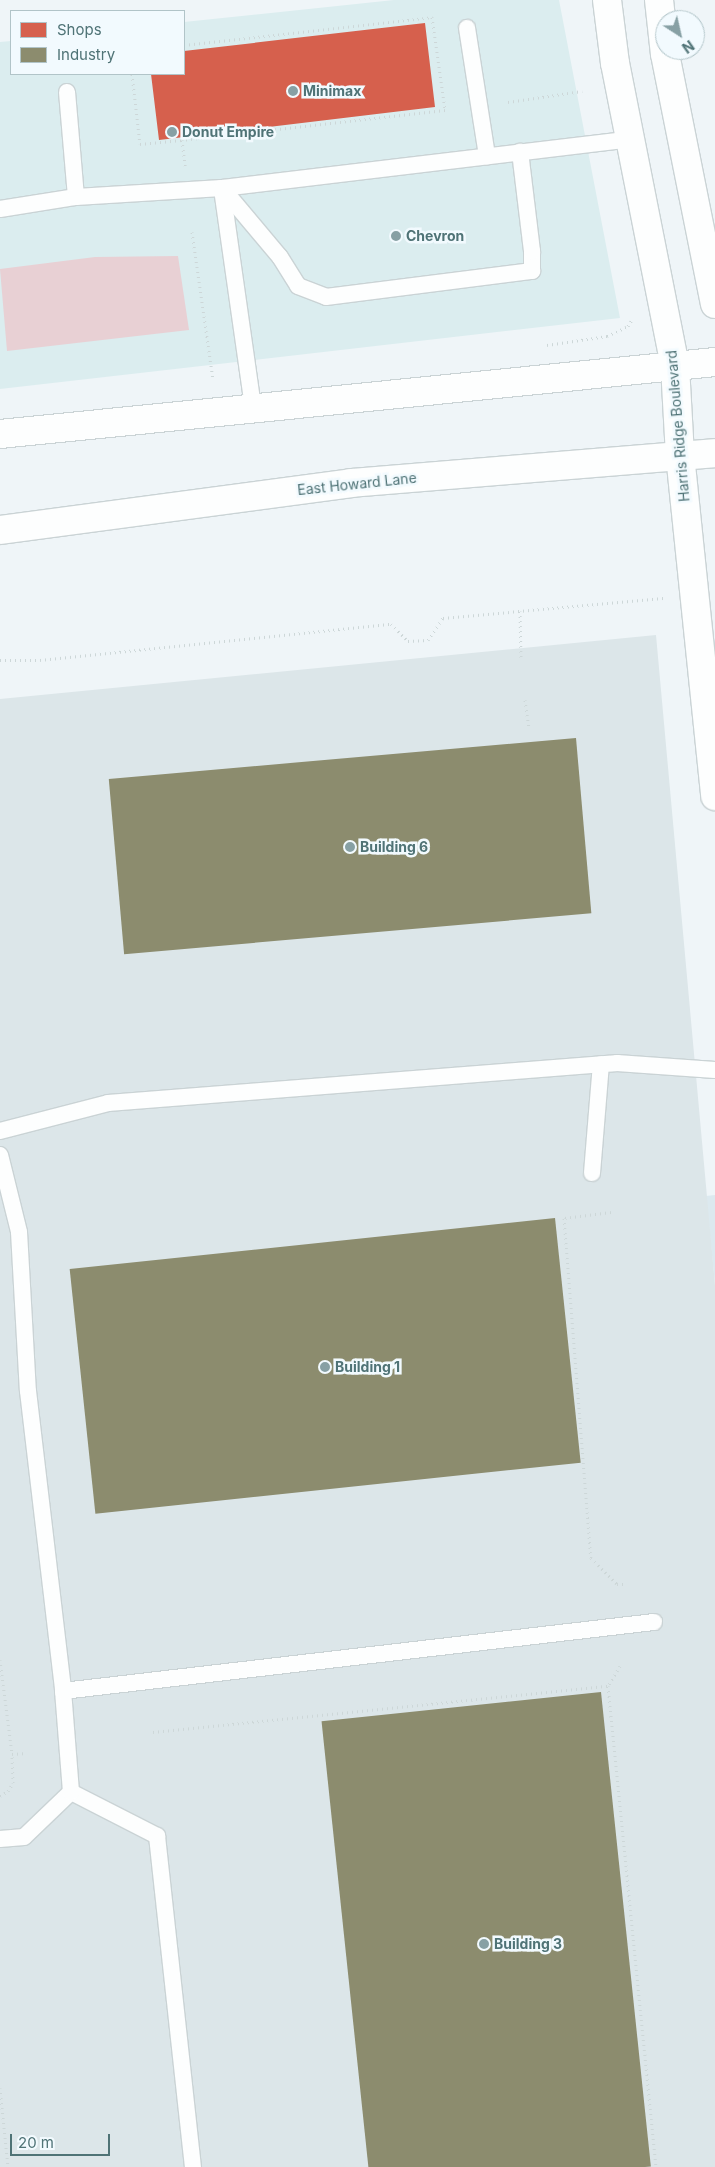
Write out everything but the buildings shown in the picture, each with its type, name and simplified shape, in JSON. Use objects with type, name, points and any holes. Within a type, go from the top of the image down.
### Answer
[{"type":"main road","name":"Harris Ridge Boulevard","points":[[607,0],[615,63],[675,366],[680,455],[715,796]]},
{"type":"main road","points":[[659,0],[665,54],[715,304]]},
{"type":"main road","points":[[0,434],[715,362]]},
{"type":"main road","name":"East Howard Lane","points":[[0,530],[352,483],[715,452]]},
{"type":"lane","points":[[467,28],[487,156]]},
{"type":"lane","points":[[67,92],[76,197]]},
{"type":"lane","points":[[0,209],[76,197],[222,188],[630,139]]},
{"type":"lane","points":[[222,188],[280,257],[298,286],[326,298],[532,271],[532,251],[520,152]]},
{"type":"lane","points":[[222,188],[253,408]]},
{"type":"lane","points":[[0,1131],[108,1103],[617,1063],[715,1070]]},
{"type":"lane","points":[[592,1173],[601,1064]]},
{"type":"lane","points":[[0,1155],[18,1232],[28,1391],[63,1691],[71,1792]]},
{"type":"lane","points":[[63,1691],[654,1622]]},
{"type":"lane","points":[[0,1839],[24,1836],[71,1792]]},
{"type":"lane","points":[[71,1792],[157,1836],[193,2167]]},
{"type":"path","points":[[132,75],[140,144],[445,110],[432,17],[185,45]]},
{"type":"path","points":[[508,102],[582,91]]},
{"type":"path","points":[[182,140],[186,167]]},
{"type":"path","points":[[192,232],[213,379]]},
{"type":"path","points":[[0,660],[40,660],[390,624],[408,641],[428,640],[443,618],[694,595]]},
{"type":"path","points":[[520,611],[521,659]]},
{"type":"path","points":[[525,700],[529,727]]},
{"type":"path","points":[[611,1212],[564,1218],[591,1558],[617,1584],[624,1584]]},
{"type":"path","points":[[0,1660],[12,1754],[13,1783],[8,1791],[0,1796]]},
{"type":"path","points":[[620,1666],[608,1686],[656,2167]]},
{"type":"path","points":[[153,1732],[608,1686]]},
{"type":"path","points":[[12,1754],[27,1753]]},
{"type":"path","points":[[0,2088],[8,2167]]},
{"type":"shaded area","points":[[394,0],[559,0],[620,318],[0,389],[0,42],[10,41],[10,75],[185,75],[185,22]]},
{"type":"shaded area","points":[[178,256],[189,330],[7,351],[0,269],[95,257]]},
{"type":"shaded area","points":[[656,635],[715,1285],[715,2167],[0,2167],[0,699]]},
{"type":"shaded area","points":[[715,1195],[715,1284],[706,1196]]},
{"type":"place","name":"Minimax","points":[[293,91]]},
{"type":"place","name":"Donut Empire","points":[[172,132]]},
{"type":"place","name":"Chevron","points":[[396,236]]},
{"type":"place","name":"Building 6","points":[[350,847]]},
{"type":"place","name":"Building 1","points":[[325,1367]]},
{"type":"place","name":"Building 3","points":[[484,1944]]}]
